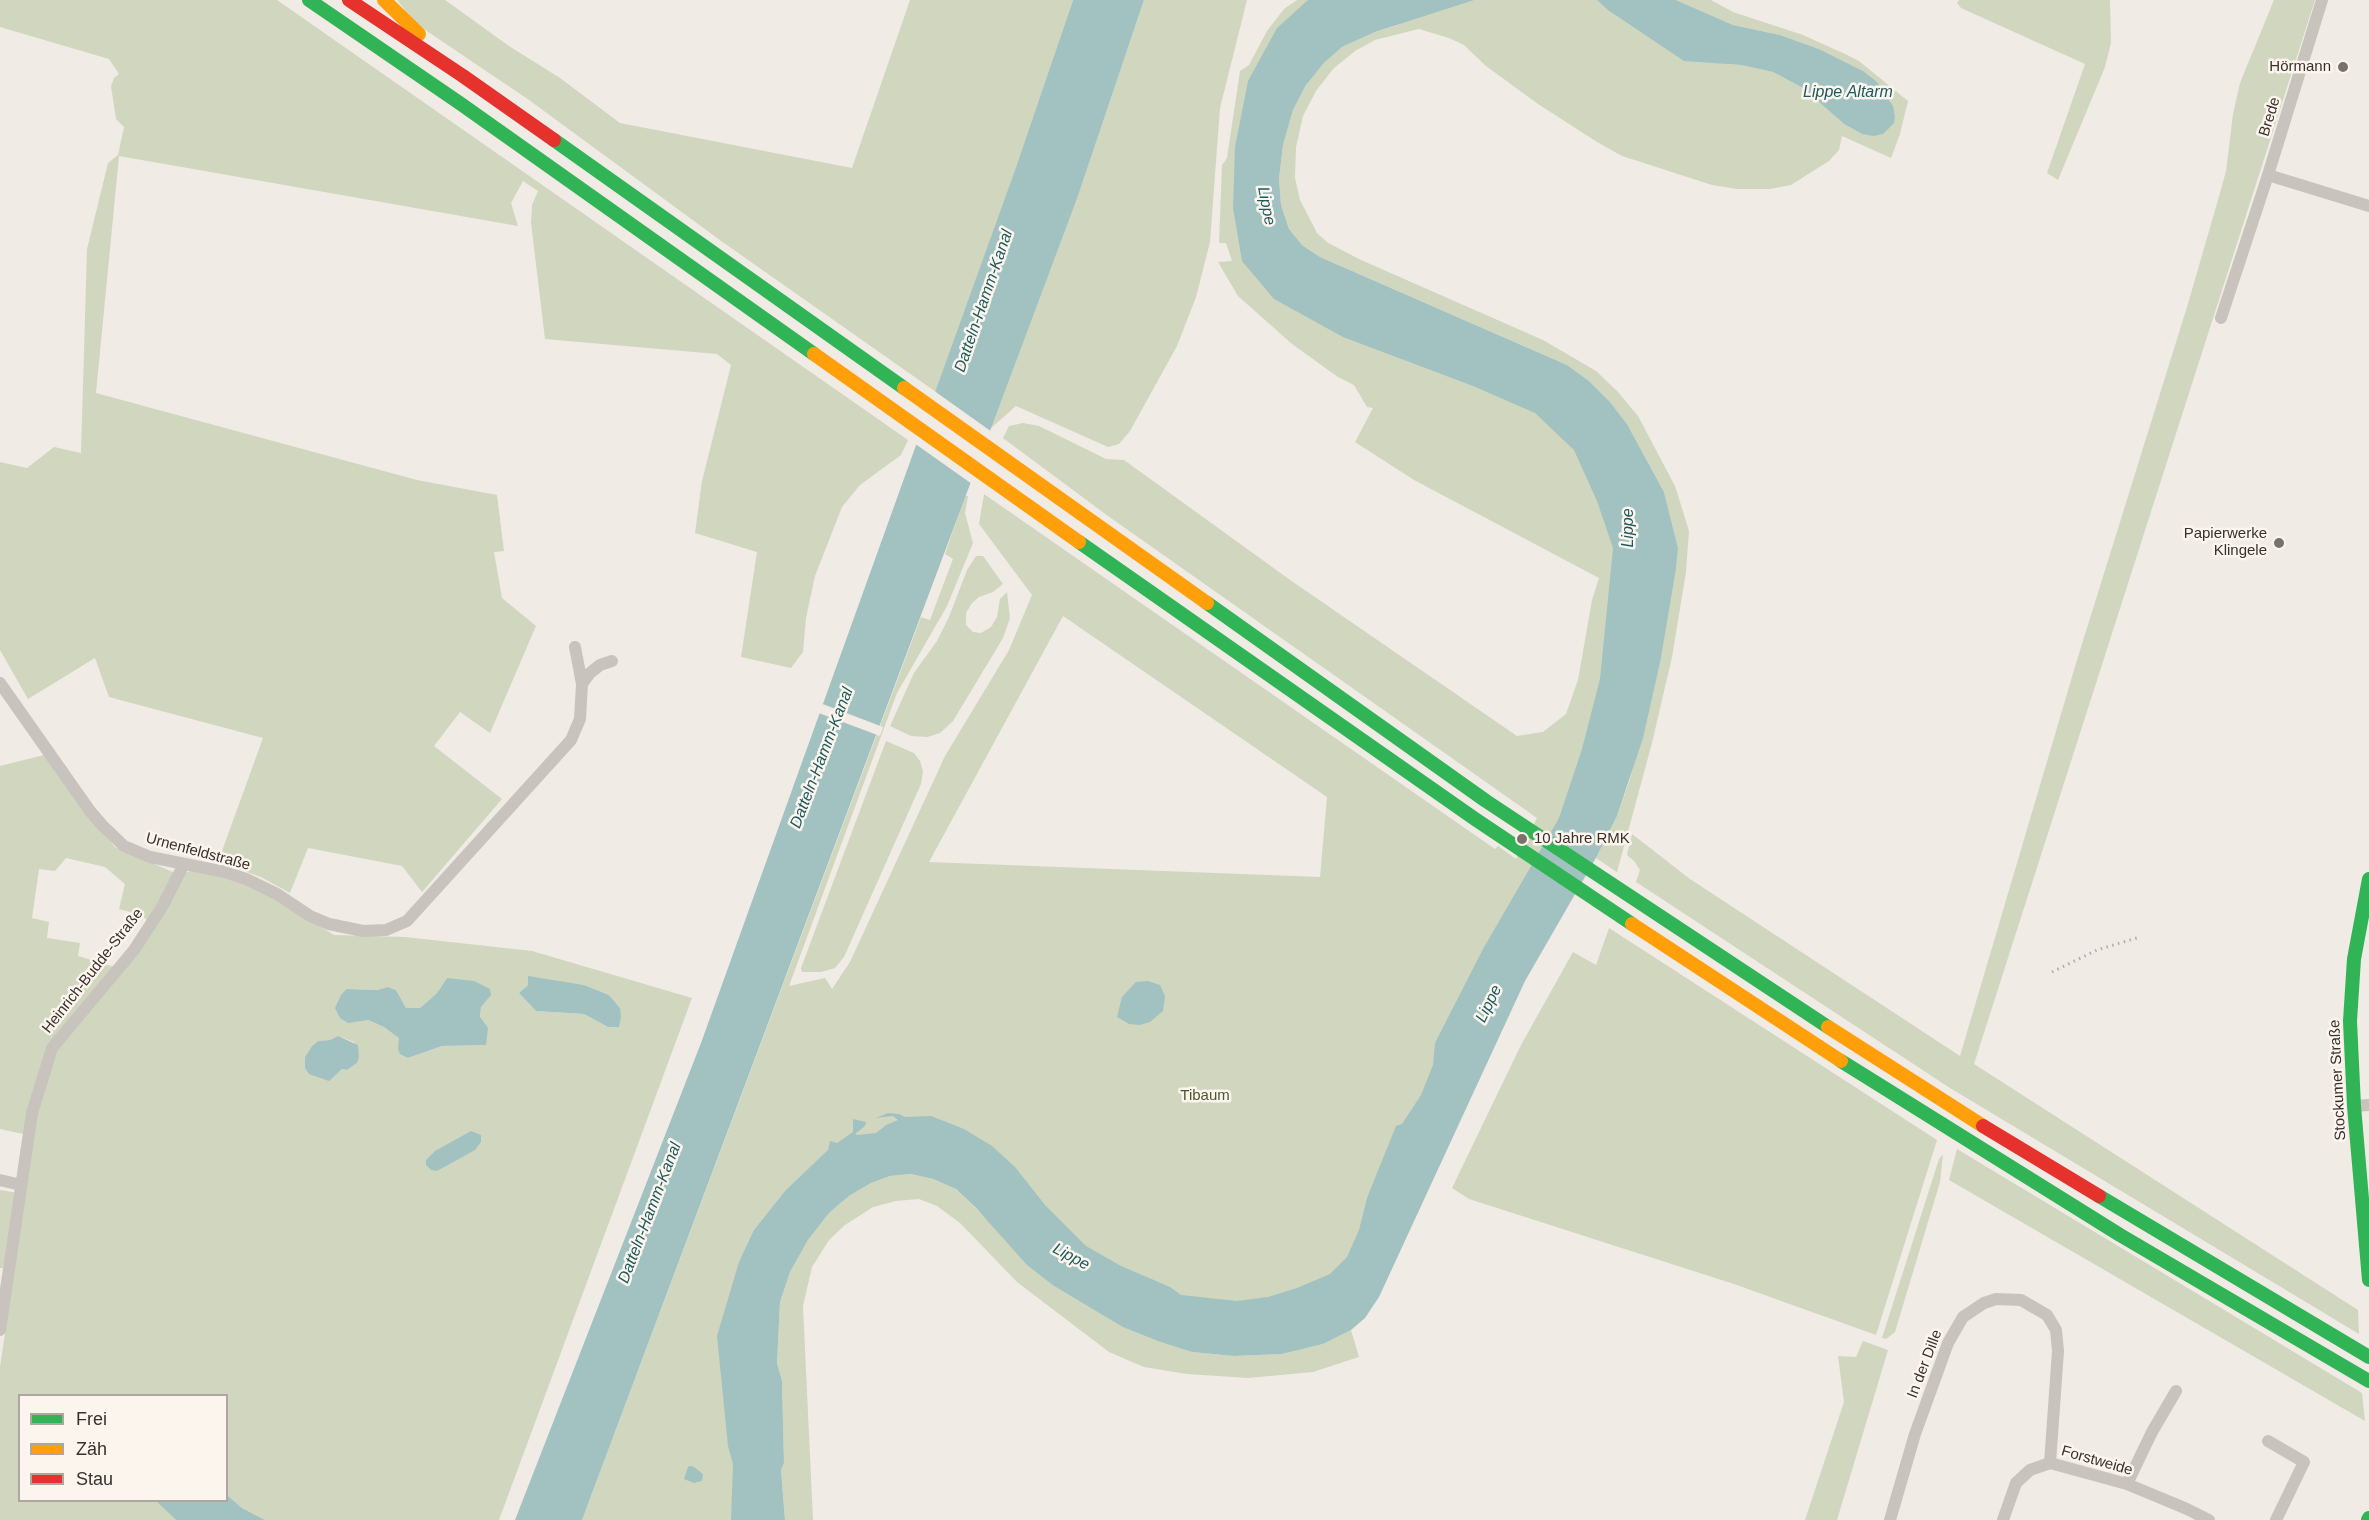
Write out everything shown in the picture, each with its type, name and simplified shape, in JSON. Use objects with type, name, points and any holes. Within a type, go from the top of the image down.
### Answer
[{"type":"main road","points":[[309,0],[461,104],[889,408],[1475,819],[1792,1030],[1938,1122],[2120,1235],[2365,1379]]},
{"type":"main road","points":[[349,0],[463,76],[1486,801],[1944,1103],[2365,1354]]},
{"type":"main road","points":[[384,0],[463,76]]},
{"type":"main road","name":"Stockumer Straße","points":[[2369,879],[2357,936],[2351,988],[2351,1066],[2369,1280]]},
{"type":"street","name":"Brede","points":[[2221,318],[2322,0]]},
{"type":"street","points":[[2268,175],[2369,206]]},
{"type":"street","name":"Urnenfeldstraße","points":[[0,683],[90,811],[108,831],[133,850],[150,857],[225,872],[246,879],[277,894],[310,916],[329,924],[346,929],[386,930],[406,921],[571,740],[580,719],[582,684],[576,647]]},
{"type":"street","points":[[582,684],[600,665],[612,661]]},
{"type":"street","name":"Heinrich-Budde-Straße","points":[[0,1330],[32,1113],[52,1048],[134,950],[162,907],[184,864]]},
{"type":"street","points":[[2354,1106],[2369,1106]]},
{"type":"street","points":[[0,1180],[21,1185]]},
{"type":"street","name":"In der Dille","points":[[1890,1520],[1914,1434],[1948,1343],[1963,1317],[1984,1303],[1996,1299],[2021,1300],[2047,1315],[2056,1330],[2058,1351],[2050,1463]]},
{"type":"street","points":[[2127,1484],[2176,1391]]},
{"type":"street","points":[[2268,1441],[2304,1462],[2276,1520]]},
{"type":"street","name":"Forstweide","points":[[2003,1520],[2016,1483],[2030,1470],[2050,1463],[2127,1484],[2157,1495],[2209,1520]]},
{"type":"green space","points":[[0,0],[277,0],[908,440],[901,455],[860,485],[842,507],[815,576],[806,618],[803,652],[791,668],[741,657],[757,552],[695,533],[702,481],[731,365],[717,354],[545,339],[531,223],[532,205],[538,191],[523,181],[511,203],[518,226],[119,156],[96,393],[417,480],[497,495],[504,551],[494,552],[502,598],[536,626],[490,733],[460,712],[434,746],[502,799],[422,892],[402,866],[308,848],[290,893],[261,877],[218,862],[263,738],[109,697],[95,658],[28,699],[0,650],[0,462],[27,468],[54,447],[81,453],[87,249],[108,163],[118,155],[124,127],[116,119],[111,86],[114,78],[119,74],[109,59],[0,27]]},
{"type":"green space","points":[[397,0],[445,0],[509,46],[560,78],[620,123],[852,168],[910,0],[1073,0],[936,392],[724,243],[529,100],[415,23]]},
{"type":"green space","points":[[1144,0],[1247,0],[1220,108],[1210,242],[1196,297],[1177,346],[1130,431],[1119,444],[1108,447],[1016,406],[990,429],[1078,196]]},
{"type":"green space","name":"Tibaum","points":[[1297,0],[1623,0],[1724,64],[1773,72],[1803,88],[1844,124],[1862,134],[1863,71],[1819,49],[1780,35],[1733,25],[1676,0],[1711,0],[1733,12],[1803,35],[1859,61],[1908,101],[1891,158],[1842,136],[1839,150],[1829,161],[1791,185],[1770,189],[1737,189],[1712,185],[1622,156],[1538,104],[1486,66],[1464,45],[1419,29],[1375,40],[1355,51],[1333,69],[1316,91],[1303,116],[1296,147],[1295,178],[1300,200],[1317,233],[1328,243],[1361,260],[1543,340],[1596,371],[1638,416],[1675,486],[1689,531],[1686,572],[1672,657],[1652,743],[1617,872],[1596,858],[1617,816],[1630,779],[1661,658],[1678,548],[1664,492],[1627,424],[1610,402],[1589,381],[1567,365],[1320,257],[1302,245],[1289,229],[1281,205],[1279,179],[1283,145],[1293,110],[1306,85],[1324,63],[1342,47],[1375,32],[1401,24],[1303,45],[1261,221],[1599,432],[1631,670],[1359,1279],[1201,1327],[928,1150],[783,1232],[760,1520],[582,1520],[921,617],[930,620],[953,559],[945,554],[965,496],[968,496],[965,513],[973,543],[947,606],[897,693],[789,986],[825,978],[832,989],[850,962],[945,756],[1009,650],[1032,595],[979,524],[984,494],[1495,849],[1498,846],[1516,859],[1537,818],[1108,516],[1003,438],[1009,426],[1023,423],[1039,426],[1106,459],[1124,460],[1293,582],[1517,736],[1543,732],[1566,714],[1578,680],[1592,600],[1599,578],[1414,480],[1355,442],[1373,408],[1367,407],[1354,385],[1338,377],[1292,344],[1238,296],[1218,262],[1232,261],[1226,243],[1219,243],[1222,165],[1227,158],[1240,71],[1249,65],[1267,31],[1284,9]],"holes":[[[1063,616],[1327,797],[1320,877],[929,862]]]},
{"type":"green space","points":[[1959,0],[2110,0],[2111,43],[2105,67],[2058,180],[2047,173],[2085,64],[1961,8],[1957,3]]},
{"type":"green space","points":[[2274,0],[2315,0],[1974,1064],[2358,1310],[2359,1334],[1950,1088],[1636,882],[1640,870],[1627,855],[1632,834],[1690,879],[1960,1056],[2077,660],[2187,307],[2220,193],[2226,171],[2233,114],[2240,83]]},
{"type":"green space","points":[[976,556],[983,556],[1003,584],[972,603],[966,613],[966,625],[973,632],[981,633],[991,627],[997,617],[1000,599],[1007,592],[1010,618],[1003,638],[953,721],[940,733],[927,737],[911,736],[890,726],[914,673],[937,641],[967,570]]},
{"type":"green space","points":[[886,741],[914,753],[923,771],[921,784],[844,957],[835,968],[821,972],[802,972],[801,968]]},
{"type":"green space","points":[[44,755],[115,847],[175,873],[149,922],[142,915],[119,909],[125,884],[105,867],[66,858],[55,871],[39,869],[32,918],[49,922],[47,938],[80,943],[78,956],[115,967],[57,1034],[23,1134],[0,1129],[0,766]]},
{"type":"green space","points":[[190,871],[220,876],[265,891],[334,935],[405,937],[532,951],[692,998],[499,1520],[265,1520],[242,1508],[228,1496],[228,1394],[18,1394],[18,1502],[157,1502],[176,1520],[0,1520],[0,1367],[37,1115],[56,1049],[186,873]],"holes":[[[447,978],[490,995],[481,1007],[480,1017],[486,1045],[442,1046],[408,1058],[400,1038],[368,1020],[347,989],[377,990],[388,987],[396,990],[406,1008],[420,1008],[437,993]],[[561,982],[584,985],[609,995],[620,1008],[608,1027],[584,1014],[536,1011],[519,993],[528,985]],[[338,1036],[354,1042],[357,1063],[347,1070],[342,1069],[329,1080],[305,1068],[305,1057],[312,1046],[318,1041],[330,1040]]]},
{"type":"green space","points":[[1609,928],[1937,1140],[1876,1335],[1734,1284],[1469,1199],[1452,1188],[1521,1045],[1573,952],[1596,965]]},
{"type":"green space","points":[[1957,1149],[2362,1393],[2365,1421],[1949,1180]]},
{"type":"green space","points":[[1943,1154],[1940,1182],[1895,1332],[1886,1339],[1882,1338],[1939,1159]]},
{"type":"green space","points":[[911,1174],[933,1179],[956,1189],[1054,1286],[1085,1304],[1192,1352],[1234,1356],[1282,1354],[1323,1344],[1351,1330],[1359,1357],[1313,1372],[1248,1378],[1187,1374],[1144,1367],[1109,1352],[1017,1282],[960,1223],[937,1206],[919,1199],[896,1201],[873,1207],[845,1225],[829,1240],[812,1267],[803,1306],[813,1520],[785,1520],[781,1470],[784,1463],[782,1381],[777,1363],[780,1302],[790,1272],[808,1240],[829,1213],[849,1196],[871,1183],[890,1176]]},
{"type":"green space","points":[[0,1190],[18,1193],[3,1268],[0,1268]]},
{"type":"green space","points":[[1863,1341],[1888,1350],[1837,1520],[1805,1520],[1844,1402],[1838,1356],[1856,1357]]},
{"type":"water","name":"Datteln-Hamm-Kanal","points":[[1073,0],[1144,0],[1078,196],[582,1520],[515,1520],[701,1043],[1015,170]]},
{"type":"water","name":"Lippe","points":[[1308,0],[1474,0],[1375,32],[1342,47],[1324,63],[1306,85],[1293,110],[1283,145],[1279,179],[1281,205],[1289,229],[1302,245],[1320,257],[1567,365],[1589,381],[1610,402],[1627,424],[1664,492],[1678,548],[1676,568],[1661,658],[1643,738],[1617,816],[1597,856],[1525,981],[1379,1297],[1365,1318],[1351,1330],[1323,1344],[1282,1354],[1234,1356],[1192,1352],[1158,1341],[1123,1327],[1054,1286],[1027,1265],[956,1189],[933,1179],[911,1174],[890,1176],[871,1183],[849,1196],[829,1213],[808,1240],[790,1272],[780,1302],[777,1363],[782,1381],[784,1463],[781,1470],[785,1520],[731,1520],[733,1464],[728,1446],[717,1336],[739,1262],[754,1230],[786,1190],[828,1150],[830,1141],[837,1143],[853,1132],[853,1119],[866,1122],[865,1126],[855,1134],[857,1135],[876,1133],[886,1125],[898,1120],[893,1116],[876,1118],[888,1113],[905,1117],[931,1116],[964,1129],[992,1146],[1015,1167],[1045,1205],[1086,1246],[1121,1266],[1170,1287],[1181,1295],[1237,1301],[1268,1297],[1330,1274],[1347,1257],[1359,1230],[1367,1198],[1396,1126],[1402,1124],[1421,1095],[1433,1065],[1435,1043],[1483,949],[1559,818],[1582,749],[1600,679],[1613,548],[1597,501],[1574,450],[1535,413],[1473,386],[1343,337],[1274,299],[1242,261],[1233,208],[1235,147],[1248,81],[1277,28]]},
{"type":"water","name":"Lippe Altarm","points":[[1597,0],[1676,0],[1733,25],[1780,35],[1819,49],[1863,71],[1877,82],[1893,106],[1894,123],[1883,134],[1874,136],[1862,134],[1844,124],[1803,88],[1773,72],[1741,65],[1684,61],[1608,10]]},
{"type":"water","points":[[528,976],[584,985],[609,995],[620,1008],[619,1027],[608,1027],[584,1014],[536,1011],[519,993],[528,985]]},
{"type":"water","points":[[447,978],[474,981],[490,989],[491,995],[481,1007],[480,1017],[488,1028],[486,1045],[442,1046],[408,1058],[400,1054],[399,1038],[384,1027],[368,1020],[348,1023],[340,1018],[335,1008],[341,995],[347,989],[377,990],[388,987],[396,990],[406,1008],[420,1008],[437,993]]},
{"type":"water","points":[[1148,981],[1160,985],[1165,996],[1163,1011],[1150,1022],[1140,1025],[1129,1024],[1117,1017],[1122,997],[1136,982]]},
{"type":"water","points":[[338,1036],[358,1045],[357,1063],[347,1070],[342,1069],[329,1081],[309,1074],[305,1068],[305,1057],[312,1046],[318,1041],[330,1040]]},
{"type":"water","points":[[471,1131],[481,1135],[481,1142],[475,1150],[437,1171],[431,1170],[426,1165],[426,1160],[435,1151]]},
{"type":"water","points":[[690,1466],[703,1474],[702,1481],[694,1483],[684,1479]]},
{"type":"water","points":[[228,1496],[242,1508],[265,1520],[176,1520],[157,1502],[228,1502]]},
{"type":"pier","points":[[933,390],[992,432],[972,484],[914,443]]},
{"type":"pier","points":[[820,703],[883,727],[880,736],[816,712]]},
{"type":"railway","points":[[2052,972],[2097,950],[2140,937]]},
{"type":"traffic: fast","points":[[309,0],[461,104],[814,354]]},
{"type":"traffic: fast","points":[[554,140],[904,388]]},
{"type":"traffic: fast","points":[[1079,542],[1475,819],[1632,924]]},
{"type":"traffic: fast","points":[[1207,603],[1486,801],[1828,1027]]},
{"type":"traffic: fast","points":[[2369,879],[2354,959],[2350,1021],[2354,1106],[2369,1280]]},
{"type":"traffic: fast","points":[[1841,1061],[2120,1235],[2369,1381]]},
{"type":"traffic: fast","points":[[2099,1196],[2369,1357]]},
{"type":"traffic: slow","points":[[384,0],[419,34]]},
{"type":"traffic: slow","points":[[814,354],[1079,542]]},
{"type":"traffic: slow","points":[[904,388],[1207,603]]},
{"type":"traffic: slow","points":[[1632,924],[1841,1061]]},
{"type":"traffic: slow","points":[[1828,1027],[1983,1126]]},
{"type":"traffic: jam","points":[[349,0],[554,140]]},
{"type":"traffic: jam","points":[[1983,1126],[2099,1196]]},
{"type":"place","name":"Hörmann","points":[[2343,67]]},
{"type":"place","name":"Papierwerke Klingele","points":[[2279,543]]},
{"type":"place","name":"10 Jahre RMK","points":[[1522,839]]}]
